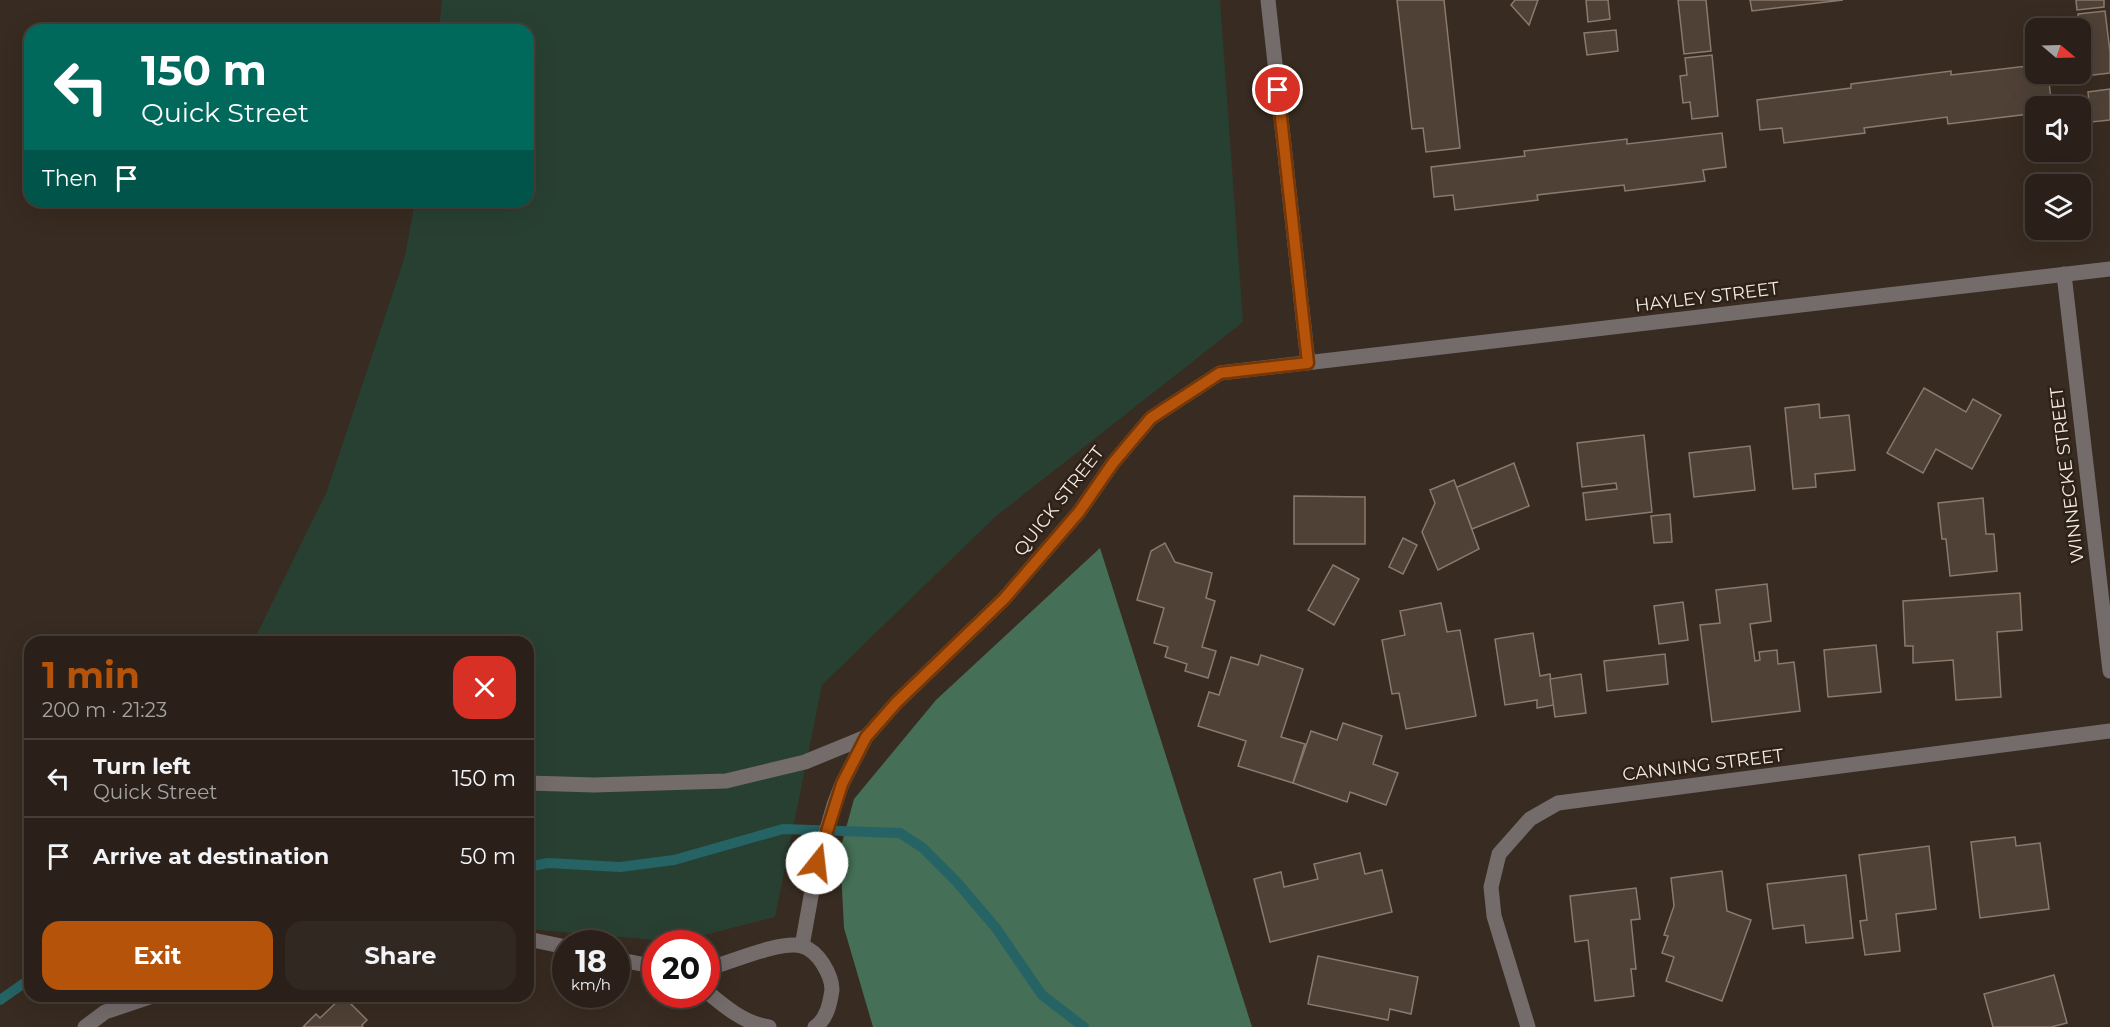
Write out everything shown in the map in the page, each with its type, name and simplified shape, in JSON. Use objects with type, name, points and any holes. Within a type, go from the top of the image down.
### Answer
[{"type":"street","points":[[1268,0],[1308,363]]},
{"type":"street","name":"HAYLEY STREET","points":[[1308,363],[2110,269]]},
{"type":"street","name":"WINNECKE STREET","points":[[2064,274],[2110,671]]},
{"type":"street","name":"QUICK STREET","points":[[802,946],[817,863],[834,805],[866,737],[897,702],[1004,599],[1079,512],[1113,463],[1151,418],[1220,373],[1308,363]]},
{"type":"street","name":"CANNING STREET","points":[[1528,1027],[1494,916],[1491,886],[1499,854],[1530,819],[1558,803],[2110,731]]},
{"type":"street","points":[[534,783],[594,785],[726,781],[805,762],[866,737]]},
{"type":"street","points":[[534,940],[552,944]]},
{"type":"street","points":[[720,965],[786,945],[802,946],[811,950],[820,959],[832,984],[831,998],[826,1012],[821,1023],[815,1027]]},
{"type":"street","points":[[85,1027],[105,1012],[135,1002]]},
{"type":"street","points":[[720,1002],[749,1021],[769,1027]]},
{"type":"green space","points":[[442,0],[1220,0],[1243,322],[995,517],[822,685],[775,917],[720,931],[642,930],[642,939],[630,938],[630,930],[534,930],[534,636],[256,636],[327,491],[405,256],[414,207],[534,207],[534,24],[440,24]]},
{"type":"green space","points":[[1100,548],[1252,1027],[873,1027],[844,928],[840,850],[854,799],[936,700]]},
{"type":"building","points":[[1397,0],[1444,0],[1460,148],[1426,152],[1423,128],[1412,129]]},
{"type":"building","points":[[1515,0],[1538,0],[1529,25],[1511,5]]},
{"type":"building","points":[[1586,0],[1608,0],[1610,19],[1588,22]]},
{"type":"building","points":[[1678,0],[1706,0],[1711,51],[1684,54]]},
{"type":"building","points":[[1750,0],[1843,0],[1752,11]]},
{"type":"building","points":[[2076,0],[2104,0],[2104,7],[2077,10]]},
{"type":"building","points":[[2105,11],[2110,73],[2091,75],[2091,18],[2078,18],[2078,14]]},
{"type":"building","points":[[1616,30],[1618,51],[1587,55],[1584,33]]},
{"type":"building","points":[[1712,55],[1718,116],[1692,119],[1690,102],[1683,103],[1680,76],[1687,75],[1685,58]]},
{"type":"building","points":[[2025,66],[2025,84],[2049,84],[2051,96],[2025,96],[2025,114],[1948,124],[1947,117],[1864,128],[1865,133],[1784,143],[1782,128],[1760,130],[1757,100],[1851,88],[1851,84],[1951,71],[1951,75]]},
{"type":"building","points":[[2110,89],[2110,120],[2091,122],[2091,96],[2088,96],[2088,92]]},
{"type":"building","points":[[1722,133],[1726,167],[1703,170],[1705,181],[1625,191],[1624,185],[1537,195],[1538,200],[1455,210],[1453,195],[1434,197],[1431,167],[1525,156],[1524,151],[1627,139],[1627,144]]},
{"type":"building","points":[[1924,388],[1966,412],[1973,399],[2001,415],[1972,469],[1936,449],[1923,473],[1887,453]]},
{"type":"building","points":[[1819,404],[1820,418],[1849,415],[1855,470],[1815,474],[1816,487],[1793,489],[1785,408]]},
{"type":"building","points":[[1644,435],[1652,512],[1586,520],[1583,493],[1617,489],[1616,483],[1582,487],[1577,443]]},
{"type":"building","points":[[1750,446],[1755,490],[1694,497],[1689,453]]},
{"type":"building","points":[[1514,463],[1529,506],[1472,529],[1455,488]]},
{"type":"building","points":[[1454,480],[1479,549],[1438,570],[1422,532],[1435,503],[1430,490]]},
{"type":"building","points":[[1294,496],[1365,497],[1365,544],[1294,544]]},
{"type":"building","points":[[1983,498],[1986,534],[1994,534],[1997,571],[1950,576],[1946,539],[1942,539],[1938,503]]},
{"type":"building","points":[[1670,514],[1672,542],[1654,543],[1651,516]]},
{"type":"building","points":[[1403,538],[1417,545],[1403,574],[1389,567]]},
{"type":"building","points":[[1165,543],[1175,562],[1212,573],[1206,598],[1215,601],[1202,647],[1216,651],[1208,678],[1185,671],[1187,664],[1165,657],[1168,647],[1154,643],[1164,608],[1137,600],[1151,551]]},
{"type":"building","points":[[1333,565],[1359,579],[1334,625],[1308,610]]},
{"type":"building","points":[[1767,584],[1771,621],[1750,624],[1755,661],[1760,660],[1759,652],[1777,650],[1778,664],[1794,662],[1800,711],[1712,722],[1700,625],[1720,623],[1716,590]]},
{"type":"building","points":[[2020,593],[2022,630],[1997,632],[2001,697],[1956,700],[1953,660],[1913,663],[1913,646],[1905,646],[1903,601]]},
{"type":"building","points":[[1683,602],[1688,640],[1659,644],[1654,606]]},
{"type":"building","points":[[1441,603],[1447,632],[1460,630],[1476,716],[1406,729],[1399,693],[1392,694],[1382,640],[1405,635],[1400,611]]},
{"type":"building","points":[[1533,633],[1540,676],[1550,674],[1554,705],[1537,708],[1537,700],[1505,705],[1495,639]]},
{"type":"building","points":[[1876,645],[1881,692],[1828,697],[1824,650]]},
{"type":"building","points":[[1665,654],[1668,684],[1607,691],[1604,661]]},
{"type":"building","points":[[1261,655],[1303,669],[1281,737],[1305,744],[1293,783],[1238,766],[1246,741],[1198,726],[1209,692],[1219,695],[1231,657],[1258,665]]},
{"type":"building","points":[[1581,674],[1586,713],[1555,717],[1550,679]]},
{"type":"building","points":[[1343,723],[1382,736],[1373,764],[1398,773],[1386,805],[1350,792],[1347,802],[1293,783],[1311,731],[1337,740]]},
{"type":"building","points":[[2015,837],[2016,846],[2040,843],[2049,909],[1980,918],[1971,842]]},
{"type":"building","points":[[1929,846],[1936,909],[1896,914],[1900,951],[1865,955],[1860,921],[1867,920],[1859,855]]},
{"type":"building","points":[[1360,853],[1365,874],[1382,870],[1392,912],[1270,942],[1254,879],[1281,872],[1284,887],[1318,879],[1314,864]]},
{"type":"building","points":[[1722,871],[1727,911],[1751,920],[1722,1001],[1666,981],[1674,957],[1662,953],[1668,936],[1664,935],[1674,906],[1671,878]]},
{"type":"building","points":[[1846,875],[1853,938],[1806,943],[1804,925],[1773,929],[1767,884]]},
{"type":"building","points":[[1636,888],[1640,919],[1631,920],[1636,969],[1631,969],[1634,996],[1595,1001],[1588,940],[1575,942],[1570,896]]},
{"type":"building","points":[[1318,956],[1418,977],[1411,1014],[1390,1009],[1388,1020],[1308,1004]]},
{"type":"building","points":[[2054,975],[2067,1023],[2051,1027],[1993,1027],[1984,994]]},
{"type":"building","points":[[337,1002],[349,1002],[367,1020],[362,1025],[363,1027],[303,1027],[316,1014],[320,1018]]},
{"type":"waterway","points":[[534,866],[548,863],[620,867],[674,860],[783,829],[900,833],[923,848],[955,880],[996,928],[1042,995],[1084,1027]]},
{"type":"waterway","points":[[0,1000],[24,983]]},
{"type":"route","points":[[817,863],[842,784],[866,737],[897,702],[1004,599],[1079,512],[1113,463],[1151,418],[1220,373],[1308,363],[1278,90]]}]
